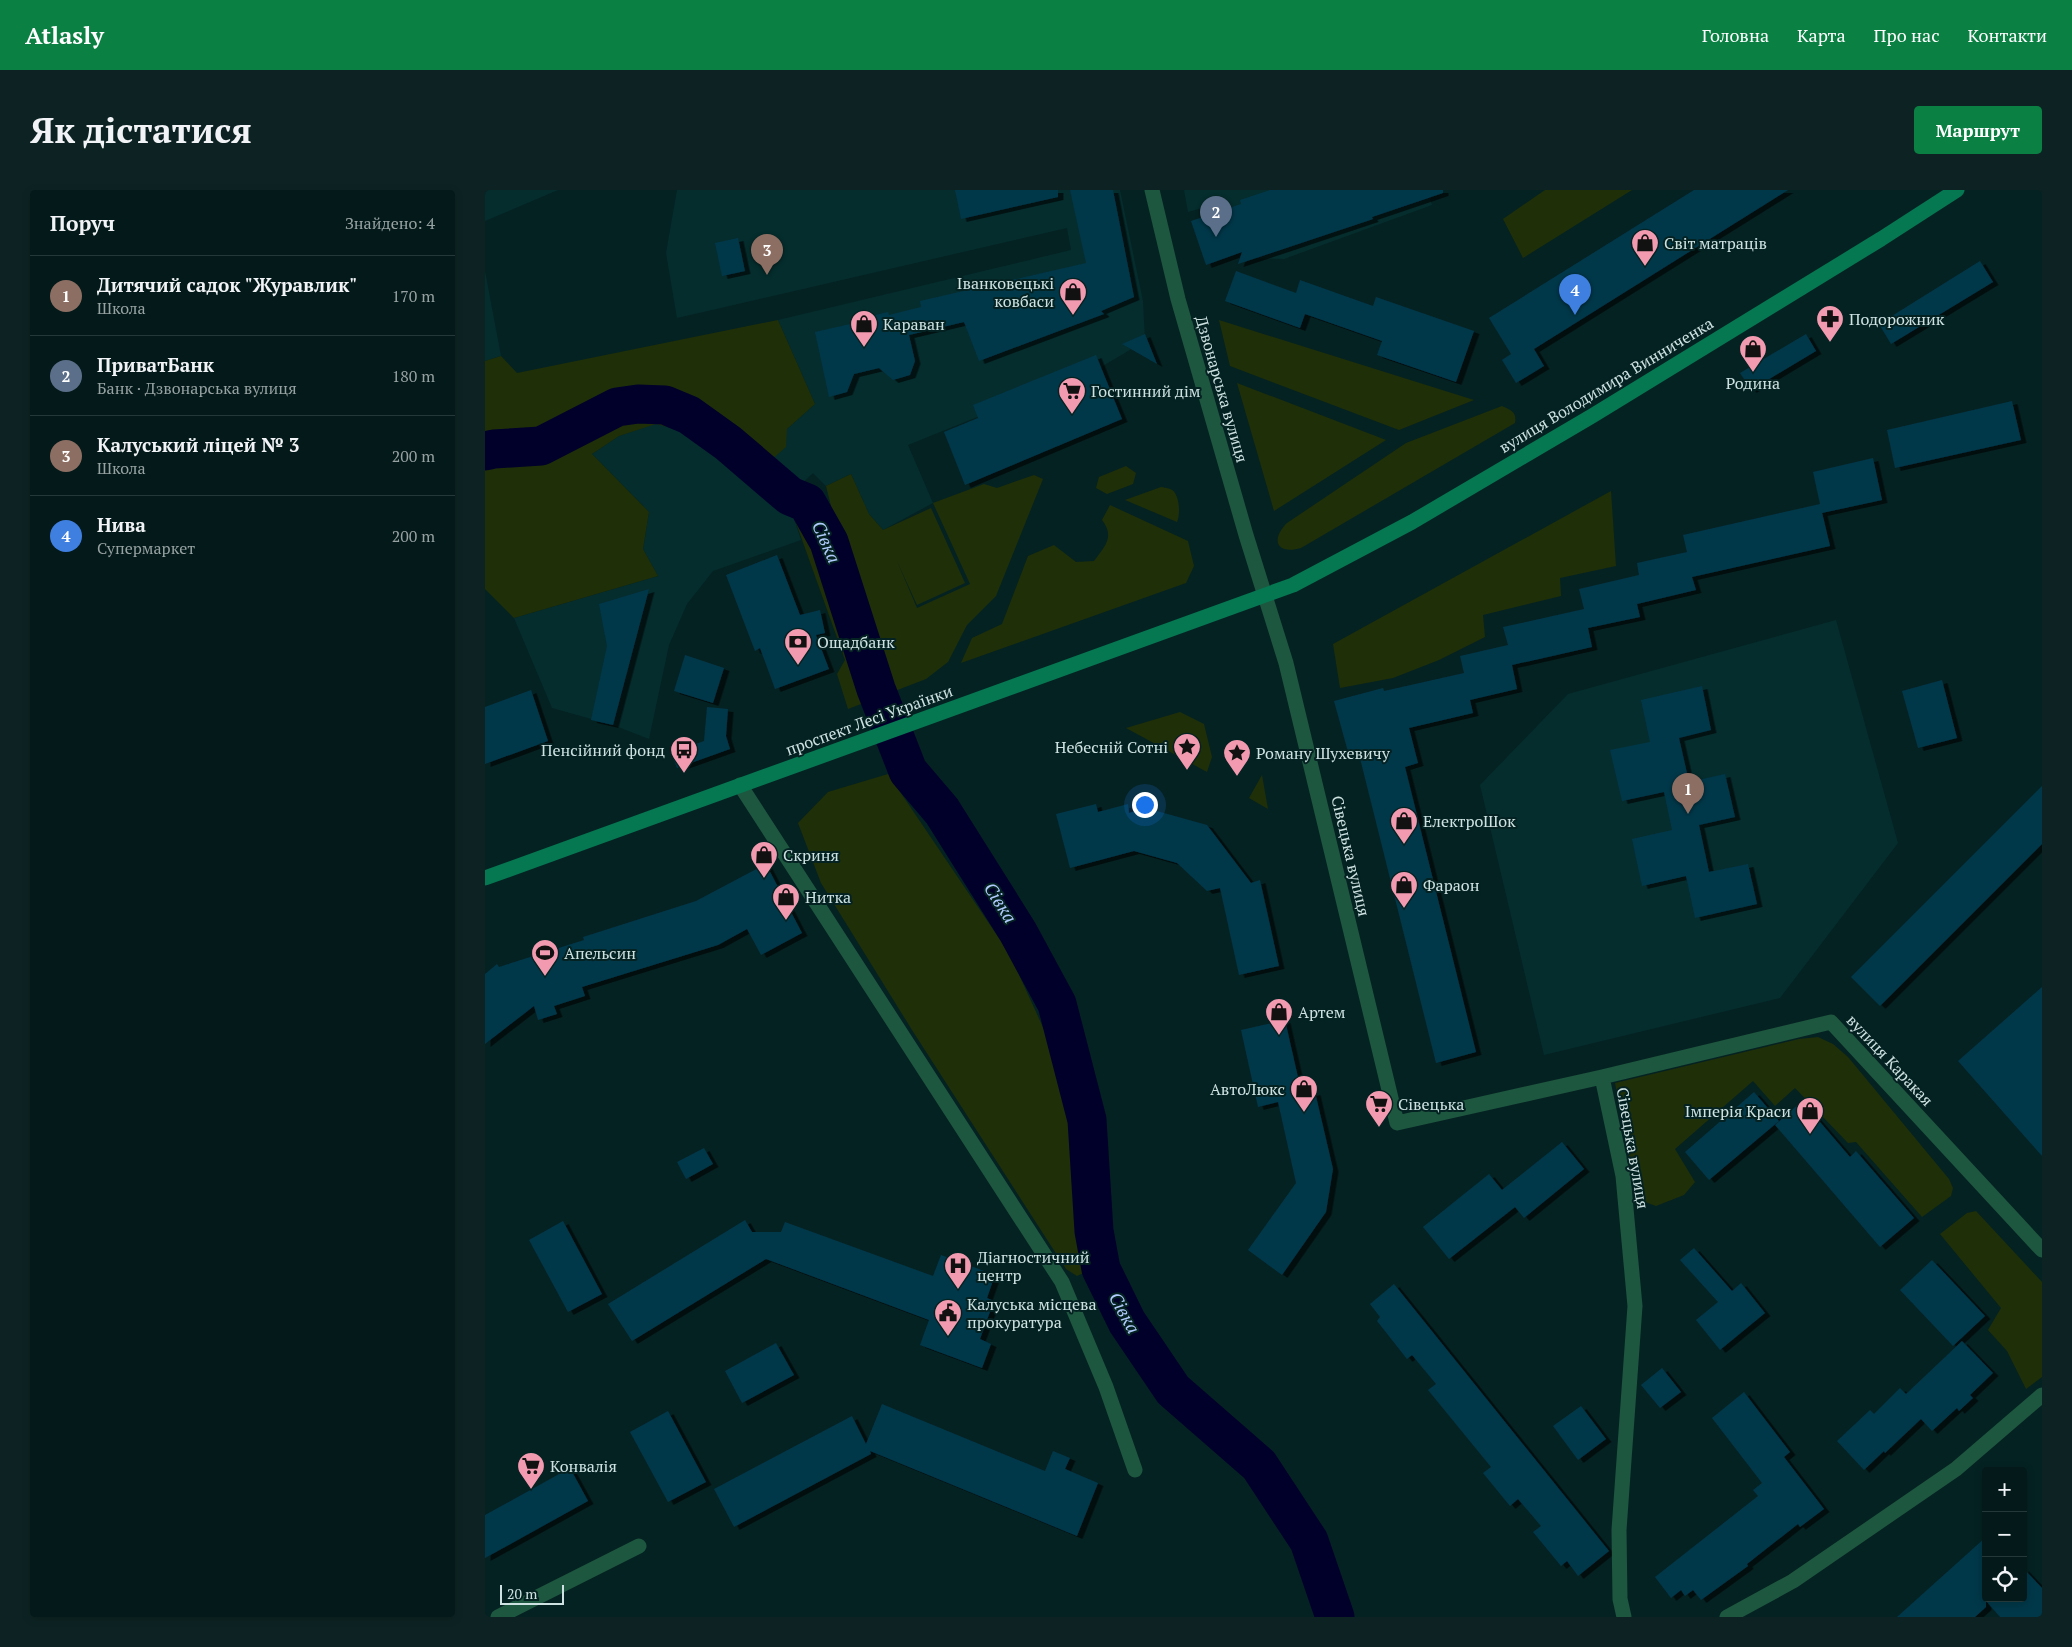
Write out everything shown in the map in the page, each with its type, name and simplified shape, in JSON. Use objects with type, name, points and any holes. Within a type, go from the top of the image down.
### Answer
[{"type":"main road","name":"вулиця Володимира Винниченка","points":[[1265,595],[1293,585],[1412,522],[1592,416],[1881,239],[1957,190]]},
{"type":"main road","name":"проспект Лесі Українки","points":[[485,878],[1265,595]]},
{"type":"street","name":"Дзвонарська вулиця","points":[[1152,190],[1178,299],[1265,595]]},
{"type":"street","name":"Сівецька вулиця","points":[[1265,595],[1286,663],[1397,1122],[1602,1077],[1623,1176],[1635,1306],[1619,1530],[1621,1599],[1624,1617]]},
{"type":"street","points":[[740,785],[1062,1282],[1106,1387],[1135,1470]]},
{"type":"street","name":"вулиця Каракая","points":[[1602,1077],[1831,1022],[2042,1250]]},
{"type":"street","points":[[1727,1617],[1793,1580],[1956,1469],[2042,1395]]},
{"type":"street","points":[[498,1617],[639,1546]]},
{"type":"shaded area","points":[[485,190],[558,190],[485,221]]},
{"type":"shaded area","points":[[677,190],[1120,190],[1143,301],[1145,341],[1101,367],[908,445],[933,503],[883,530],[869,514],[851,474],[826,486],[813,473],[784,501],[790,506],[801,540],[713,571],[687,604],[669,645],[649,739],[613,725],[552,708],[514,618],[658,576],[643,549],[649,512],[592,454],[619,436],[656,423],[695,434],[752,477],[787,429],[815,404],[778,320],[1071,250],[1067,228],[677,318],[666,253]]},
{"type":"shaded area","points":[[1184,190],[1427,190],[1432,205],[1284,259],[1247,258],[1226,201],[1188,212]]},
{"type":"shaded area","points":[[485,271],[501,356],[485,361]]},
{"type":"shaded area","points":[[1836,620],[1898,843],[1780,998],[1544,1055],[1480,785],[1568,694]]},
{"type":"green space","points":[[1545,190],[1632,190],[1523,258],[1503,219]]},
{"type":"green space","points":[[778,320],[815,404],[787,429],[786,447],[752,477],[695,434],[656,424],[619,436],[592,454],[649,512],[643,549],[658,576],[514,618],[485,589],[485,361],[501,356],[517,373]]},
{"type":"green space","points":[[1219,320],[1474,400],[1399,430],[1230,366]]},
{"type":"green space","points":[[1237,383],[1386,440],[1274,511]]},
{"type":"green space","points":[[1502,406],[1511,410],[1514,414],[1515,423],[1301,548],[1286,549],[1282,548],[1279,544],[1279,535],[1287,523],[1406,443]]},
{"type":"green space","points":[[1126,466],[1136,473],[1133,484],[1107,494],[1096,488],[1099,477]]},
{"type":"green space","points":[[851,474],[869,514],[883,530],[931,508],[965,583],[917,605],[897,561],[917,608],[970,584],[933,503],[984,484],[997,488],[1034,475],[1043,479],[996,596],[967,625],[948,662],[926,679],[848,709],[837,674],[845,660],[790,506],[831,506],[826,486]]},
{"type":"green space","points":[[1161,487],[1169,488],[1177,496],[1179,516],[1177,522],[1125,500]]},
{"type":"green space","points":[[1611,491],[1616,566],[1560,578],[1561,596],[1483,615],[1485,637],[1439,660],[1393,678],[1340,688],[1333,644]]},
{"type":"green space","points":[[1110,505],[1188,541],[1194,566],[1186,583],[961,663],[972,638],[1002,624],[1028,556],[1054,545],[1076,562],[1094,561],[1107,541],[1108,531],[1102,520]]},
{"type":"green space","points":[[1180,712],[1204,724],[1212,757],[1207,772],[1126,728]]},
{"type":"green space","points":[[888,774],[1009,953],[1047,1036],[1072,1123],[1081,1184],[1090,1270],[1077,1276],[1066,1269],[912,1030],[821,883],[798,823],[828,792]]},
{"type":"green space","points":[[1262,775],[1268,809],[1249,798]]},
{"type":"green space","points":[[1818,1037],[1833,1044],[1848,1057],[1949,1179],[1953,1188],[1951,1196],[1922,1217],[1856,1142],[1848,1143],[1795,1088],[1775,1106],[1753,1081],[1675,1149],[1695,1182],[1684,1195],[1656,1206],[1637,1199],[1615,1083],[1799,1039]]},
{"type":"green space","points":[[1976,1211],[2042,1282],[2042,1377],[2026,1389],[2007,1351],[1988,1330],[2001,1308],[1940,1234],[1967,1213]]},
{"type":"building","points":[[955,190],[1058,190],[1058,197],[961,219]]},
{"type":"building","points":[[1070,190],[1113,190],[1134,297],[1101,311],[1104,314],[979,361],[964,322],[909,335],[915,361],[910,375],[893,380],[879,368],[854,374],[847,392],[829,397],[815,332],[868,320],[867,317],[888,312],[889,315],[921,307],[920,301],[1086,263]]},
{"type":"building","points":[[1270,190],[1443,190],[1443,193],[1372,217],[1373,219],[1238,264],[1242,252],[1206,265],[1191,221],[1241,204],[1240,200]]},
{"type":"building","points":[[1694,190],[1788,190],[1534,349],[1544,366],[1516,383],[1502,360],[1511,354],[1489,318]]},
{"type":"building","points":[[738,238],[745,271],[722,276],[715,243]]},
{"type":"building","points":[[1980,261],[1993,282],[1891,344],[1879,324]]},
{"type":"building","points":[[1236,271],[1296,293],[1300,280],[1373,306],[1376,297],[1474,331],[1456,382],[1377,355],[1382,341],[1305,314],[1300,328],[1225,301]]},
{"type":"building","points":[[1145,334],[1157,364],[1122,344]]},
{"type":"building","points":[[1806,334],[1816,351],[1751,390],[1740,373]]},
{"type":"building","points":[[1096,355],[1122,419],[965,485],[944,432],[978,418],[973,405]]},
{"type":"building","points":[[2012,401],[2021,440],[1895,468],[1887,430]]},
{"type":"building","points":[[1873,458],[1882,500],[1822,513],[1813,472]]},
{"type":"building","points":[[1820,504],[1830,546],[1692,577],[1696,590],[1637,604],[1640,617],[1588,628],[1592,647],[1512,665],[1517,689],[1470,700],[1473,713],[1409,728],[1418,763],[1405,767],[1476,1052],[1436,1063],[1358,750],[1348,752],[1334,701],[1383,688],[1384,691],[1464,673],[1460,656],[1508,645],[1503,627],[1584,609],[1579,589],[1639,575],[1637,563],[1687,552],[1683,535]]},
{"type":"building","points":[[777,555],[800,615],[820,610],[825,633],[816,635],[829,669],[775,689],[760,648],[755,651],[726,575]]},
{"type":"building","points":[[649,589],[613,725],[591,720],[607,646],[599,604]]},
{"type":"building","points":[[685,655],[724,668],[713,703],[674,691]]},
{"type":"building","points":[[1942,680],[1957,738],[1918,748],[1902,691]]},
{"type":"building","points":[[1702,686],[1711,730],[1679,738],[1689,782],[1725,774],[1735,817],[1699,825],[1709,872],[1748,864],[1757,904],[1695,918],[1686,876],[1642,886],[1632,839],[1672,830],[1664,792],[1622,801],[1610,750],[1650,742],[1641,700]]},
{"type":"building","points":[[531,690],[548,741],[485,764],[485,707]]},
{"type":"building","points":[[707,707],[728,709],[726,736],[730,749],[677,768],[671,753],[704,741]]},
{"type":"building","points":[[2042,786],[2042,844],[1880,1006],[1851,977]]},
{"type":"building","points":[[1096,804],[1098,812],[1128,804],[1129,813],[1146,808],[1207,825],[1251,883],[1260,880],[1279,966],[1239,975],[1220,888],[1207,891],[1177,863],[1134,851],[1070,868],[1056,814]]},
{"type":"building","points":[[766,864],[802,933],[761,955],[747,929],[718,945],[582,987],[585,996],[554,1006],[557,1014],[538,1020],[534,1006],[485,1044],[485,974],[497,964],[499,967],[584,940],[583,937],[696,901]]},
{"type":"building","points":[[2042,987],[2042,1156],[1958,1061]]},
{"type":"building","points":[[1285,1020],[1302,1095],[1315,1092],[1333,1169],[1326,1212],[1282,1275],[1248,1250],[1296,1183],[1278,1102],[1258,1107],[1241,1030]]},
{"type":"building","points":[[1754,1092],[1779,1121],[1709,1180],[1685,1152]]},
{"type":"building","points":[[1802,1101],[1850,1157],[1856,1151],[1914,1218],[1880,1247],[1775,1125]]},
{"type":"building","points":[[1562,1142],[1584,1169],[1524,1218],[1515,1207],[1449,1259],[1423,1227],[1489,1174],[1502,1190]]},
{"type":"building","points":[[704,1148],[713,1164],[686,1179],[677,1162]]},
{"type":"building","points":[[745,1220],[752,1232],[781,1232],[785,1222],[933,1276],[941,1255],[995,1275],[987,1298],[994,1301],[980,1339],[991,1344],[982,1368],[920,1345],[929,1320],[766,1259],[632,1341],[608,1304]]},
{"type":"building","points":[[563,1221],[602,1294],[568,1312],[529,1240]]},
{"type":"building","points":[[1694,1248],[1732,1291],[1741,1283],[1765,1313],[1720,1350],[1696,1320],[1718,1302],[1680,1260]]},
{"type":"building","points":[[1932,1260],[1985,1316],[1953,1346],[1900,1290]]},
{"type":"building","points":[[1394,1284],[1609,1551],[1578,1576],[1567,1561],[1561,1566],[1533,1532],[1541,1526],[1518,1499],[1510,1506],[1483,1473],[1491,1467],[1428,1390],[1436,1384],[1412,1355],[1407,1359],[1377,1321],[1380,1317],[1370,1304]]},
{"type":"building","points":[[1962,1341],[1993,1373],[1970,1395],[1973,1398],[1959,1411],[1957,1408],[1932,1431],[1921,1419],[1864,1470],[1837,1441],[1870,1410],[1874,1414],[1900,1388],[1906,1394]]},
{"type":"building","points":[[776,1343],[794,1375],[742,1403],[725,1371]]},
{"type":"building","points":[[1662,1368],[1681,1392],[1660,1408],[1641,1385]]},
{"type":"building","points":[[1744,1392],[1790,1452],[1784,1457],[1824,1509],[1800,1527],[1798,1524],[1747,1564],[1748,1566],[1701,1600],[1693,1590],[1685,1596],[1681,1590],[1671,1598],[1655,1577],[1758,1496],[1753,1490],[1762,1483],[1712,1418]]},
{"type":"building","points":[[882,1404],[1045,1471],[1053,1451],[1070,1458],[1065,1469],[1098,1483],[1077,1536],[870,1451],[871,1454],[734,1527],[714,1489],[852,1416],[866,1444]]},
{"type":"building","points":[[1581,1406],[1606,1439],[1578,1460],[1553,1426]]},
{"type":"building","points":[[668,1411],[706,1482],[668,1502],[630,1432]]},
{"type":"building","points":[[570,1468],[588,1501],[485,1558],[485,1515]]},
{"type":"building","points":[[1982,1541],[1982,1602],[1986,1602],[1986,1607],[1975,1617],[1897,1617]]},
{"type":"building","points":[[2027,1572],[2042,1588],[2042,1617],[2000,1617],[1987,1602],[2027,1602]]},
{"type":"waterway","name":"Сівка","points":[[485,451],[541,446],[617,407],[638,404],[665,405],[689,415],[728,443],[790,496],[807,503],[829,542],[876,689],[908,771],[942,811],[1018,932],[1057,1004],[1087,1120],[1094,1231],[1101,1269],[1127,1322],[1173,1390],[1259,1465],[1309,1541],[1335,1617]]},
{"type":"place","name":"ПриватБанк","points":[[1216,237]]},
{"type":"place","name":"Світ матраців","points":[[1645,267]]},
{"type":"place","name":"Калуський ліцей № 3","points":[[767,275]]},
{"type":"place","name":"Нива","points":[[1575,315]]},
{"type":"place","name":"Іванковецькі ковбаси","points":[[1073,316]]},
{"type":"place","name":"Подорожник","points":[[1830,343]]},
{"type":"place","name":"Караван","points":[[864,348]]},
{"type":"place","name":"Родина","points":[[1753,373]]},
{"type":"place","name":"Гостинний дім","points":[[1072,415]]},
{"type":"place","name":"Ощадбанк","points":[[798,666]]},
{"type":"place","name":"Небесній Сотні","points":[[1187,771]]},
{"type":"place","name":"Пенсійний фонд","points":[[684,774]]},
{"type":"place","name":"Роману Шухевичу","points":[[1237,777]]},
{"type":"place","name":"Дитячий садок \"Журавлик\"","points":[[1688,814]]},
{"type":"place","name":"ЕлектроШок","points":[[1404,845]]},
{"type":"place","name":"Скриня","points":[[764,879]]},
{"type":"place","name":"Фараон","points":[[1404,909]]},
{"type":"place","name":"Нитка","points":[[786,921]]},
{"type":"place","name":"Апельсин","points":[[545,977]]},
{"type":"place","name":"Артем","points":[[1279,1036]]},
{"type":"place","name":"АвтоЛюкс","points":[[1304,1113]]},
{"type":"place","name":"Сівецька","points":[[1379,1128]]},
{"type":"place","name":"Імперія Краси","points":[[1810,1135]]},
{"type":"place","name":"Діагностичний центр","points":[[958,1290]]},
{"type":"place","name":"Калуська місцева прокуратура","points":[[948,1337]]},
{"type":"place","name":"Конвалія","points":[[531,1490]]}]
